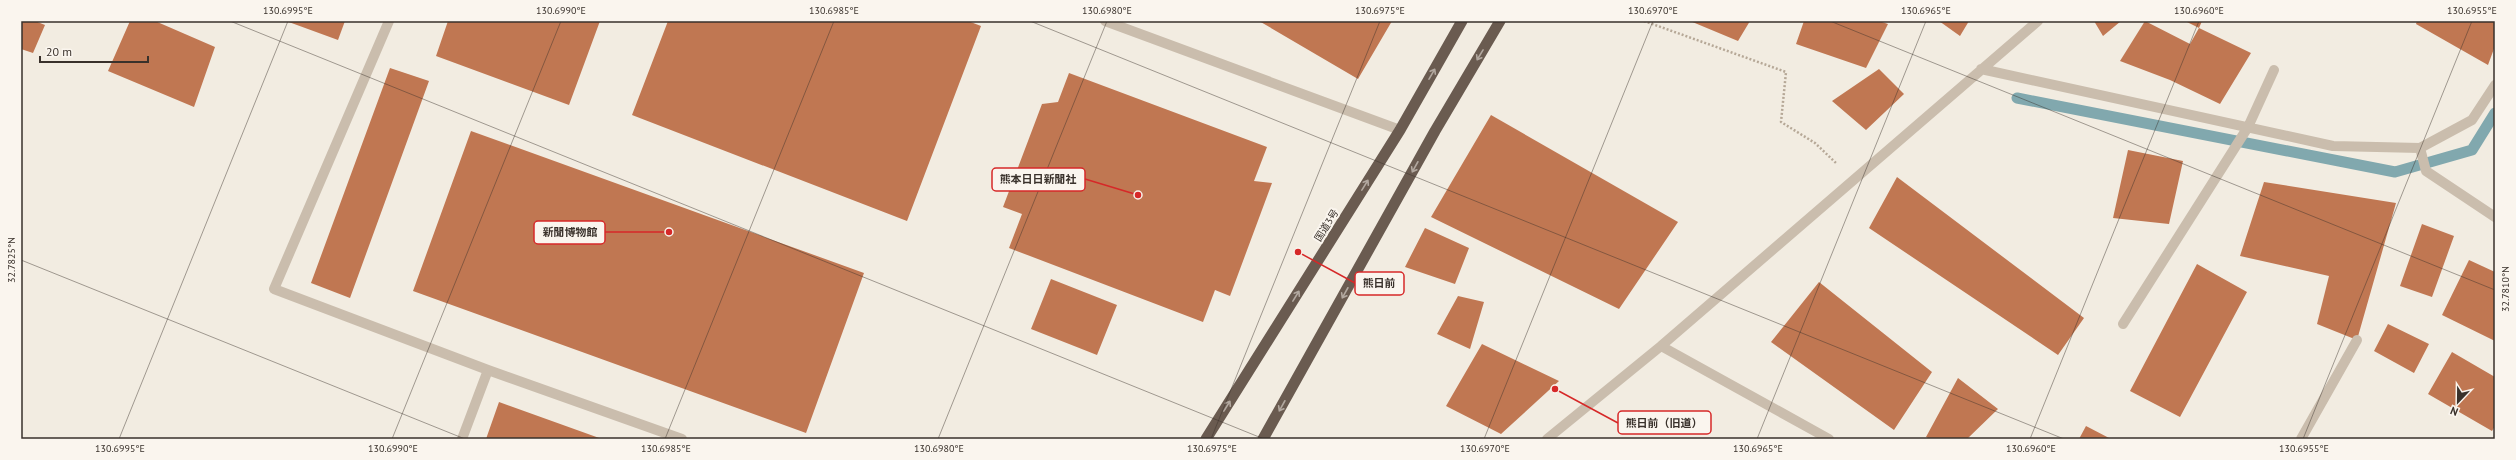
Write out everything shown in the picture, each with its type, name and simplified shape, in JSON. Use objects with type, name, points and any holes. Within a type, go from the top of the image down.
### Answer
[{"type":"highway","name":"国道3号","points":[[1206,439],[1400,130],[1462,21]]},
{"type":"highway","points":[[1263,439],[1435,130],[1500,21]]},
{"type":"street","points":[[389,21],[274,289],[488,370],[682,439]]},
{"type":"street","points":[[1105,21],[1400,130]]},
{"type":"street","points":[[1547,439],[1661,346],[2038,21]]},
{"type":"street","points":[[1981,69],[2333,146],[2420,148],[2472,120],[2495,85]]},
{"type":"street","points":[[2123,324],[2248,127],[2274,70]]},
{"type":"street","points":[[2420,148],[2426,171],[2495,218]]},
{"type":"street","points":[[2301,439],[2357,340]]},
{"type":"street","points":[[1661,346],[1829,439]]},
{"type":"street","points":[[462,439],[488,370]]},
{"type":"path","points":[[1644,21],[1786,72],[1781,122],[1815,143],[1839,166]]},
{"type":"building","points":[[21,21],[35,21],[45,25],[33,53],[21,49]]},
{"type":"building","points":[[130,21],[155,21],[215,47],[194,107],[108,71]]},
{"type":"building","points":[[286,21],[345,21],[338,40]]},
{"type":"building","points":[[448,21],[600,21],[569,105],[436,56]]},
{"type":"building","points":[[668,21],[968,21],[981,26],[907,221],[632,115]]},
{"type":"building","points":[[1259,21],[1392,21],[1358,79]]},
{"type":"building","points":[[1690,21],[1750,21],[1738,41]]},
{"type":"building","points":[[1804,21],[1879,21],[1888,24],[1866,68],[1796,44]]},
{"type":"building","points":[[1939,21],[1969,21],[1960,36]]},
{"type":"building","points":[[2094,21],[2121,21],[2103,36]]},
{"type":"building","points":[[2145,21],[2190,44],[2199,28],[2251,53],[2220,104],[2170,80],[2120,61]]},
{"type":"building","points":[[2185,21],[2202,21],[2199,28]]},
{"type":"building","points":[[2417,21],[2495,21],[2495,46],[2488,65],[2416,24]]},
{"type":"building","points":[[390,68],[429,81],[350,298],[311,283]]},
{"type":"building","points":[[1879,69],[1904,94],[1866,130],[1832,101]]},
{"type":"building","points":[[1069,73],[1267,147],[1254,181],[1272,183],[1230,296],[1215,290],[1203,322],[1009,248],[1022,214],[1003,207],[1042,104],[1058,102]]},
{"type":"building","points":[[1491,115],[1678,222],[1619,309],[1431,217]]},
{"type":"building","points":[[471,131],[864,273],[806,433],[413,291]]},
{"type":"building","points":[[2128,150],[2183,161],[2169,224],[2113,218]]},
{"type":"building","points":[[1897,177],[2084,318],[2058,355],[1869,228]]},
{"type":"building","points":[[2264,182],[2396,203],[2357,340],[2317,324],[2329,276],[2240,256]]},
{"type":"building","points":[[2422,224],[2454,236],[2432,297],[2400,286]]},
{"type":"building","points":[[1425,228],[1469,248],[1455,284],[1405,267]]},
{"type":"building","points":[[2469,260],[2495,272],[2495,341],[2442,315]]},
{"type":"building","points":[[2197,264],[2247,292],[2180,417],[2130,391]]},
{"type":"building","points":[[1051,279],[1117,305],[1097,355],[1031,329]]},
{"type":"building","points":[[1819,282],[1932,372],[1894,430],[1771,342]]},
{"type":"building","points":[[1458,296],[1484,302],[1470,349],[1437,334]]},
{"type":"building","points":[[2388,324],[2429,344],[2414,373],[2374,351]]},
{"type":"building","points":[[1482,344],[1559,381],[1501,434],[1446,406]]},
{"type":"building","points":[[2452,352],[2495,377],[2495,426],[2492,431],[2428,394]]},
{"type":"building","points":[[1958,378],[1998,409],[1967,439],[1930,439],[1926,437]]},
{"type":"building","points":[[499,402],[602,439],[486,439]]},
{"type":"building","points":[[2086,426],[2111,439],[2079,439]]},
{"type":"waterway","points":[[2017,98],[2395,172],[2472,150],[2495,113]]},
{"type":"place","name":"熊本日日新聞社","points":[[1138,195]]},
{"type":"place","name":"新聞博物館","points":[[669,232]]},
{"type":"place","name":"熊日前","points":[[1298,252]]},
{"type":"place","name":"熊日前（旧道）","points":[[1555,389]]}]
